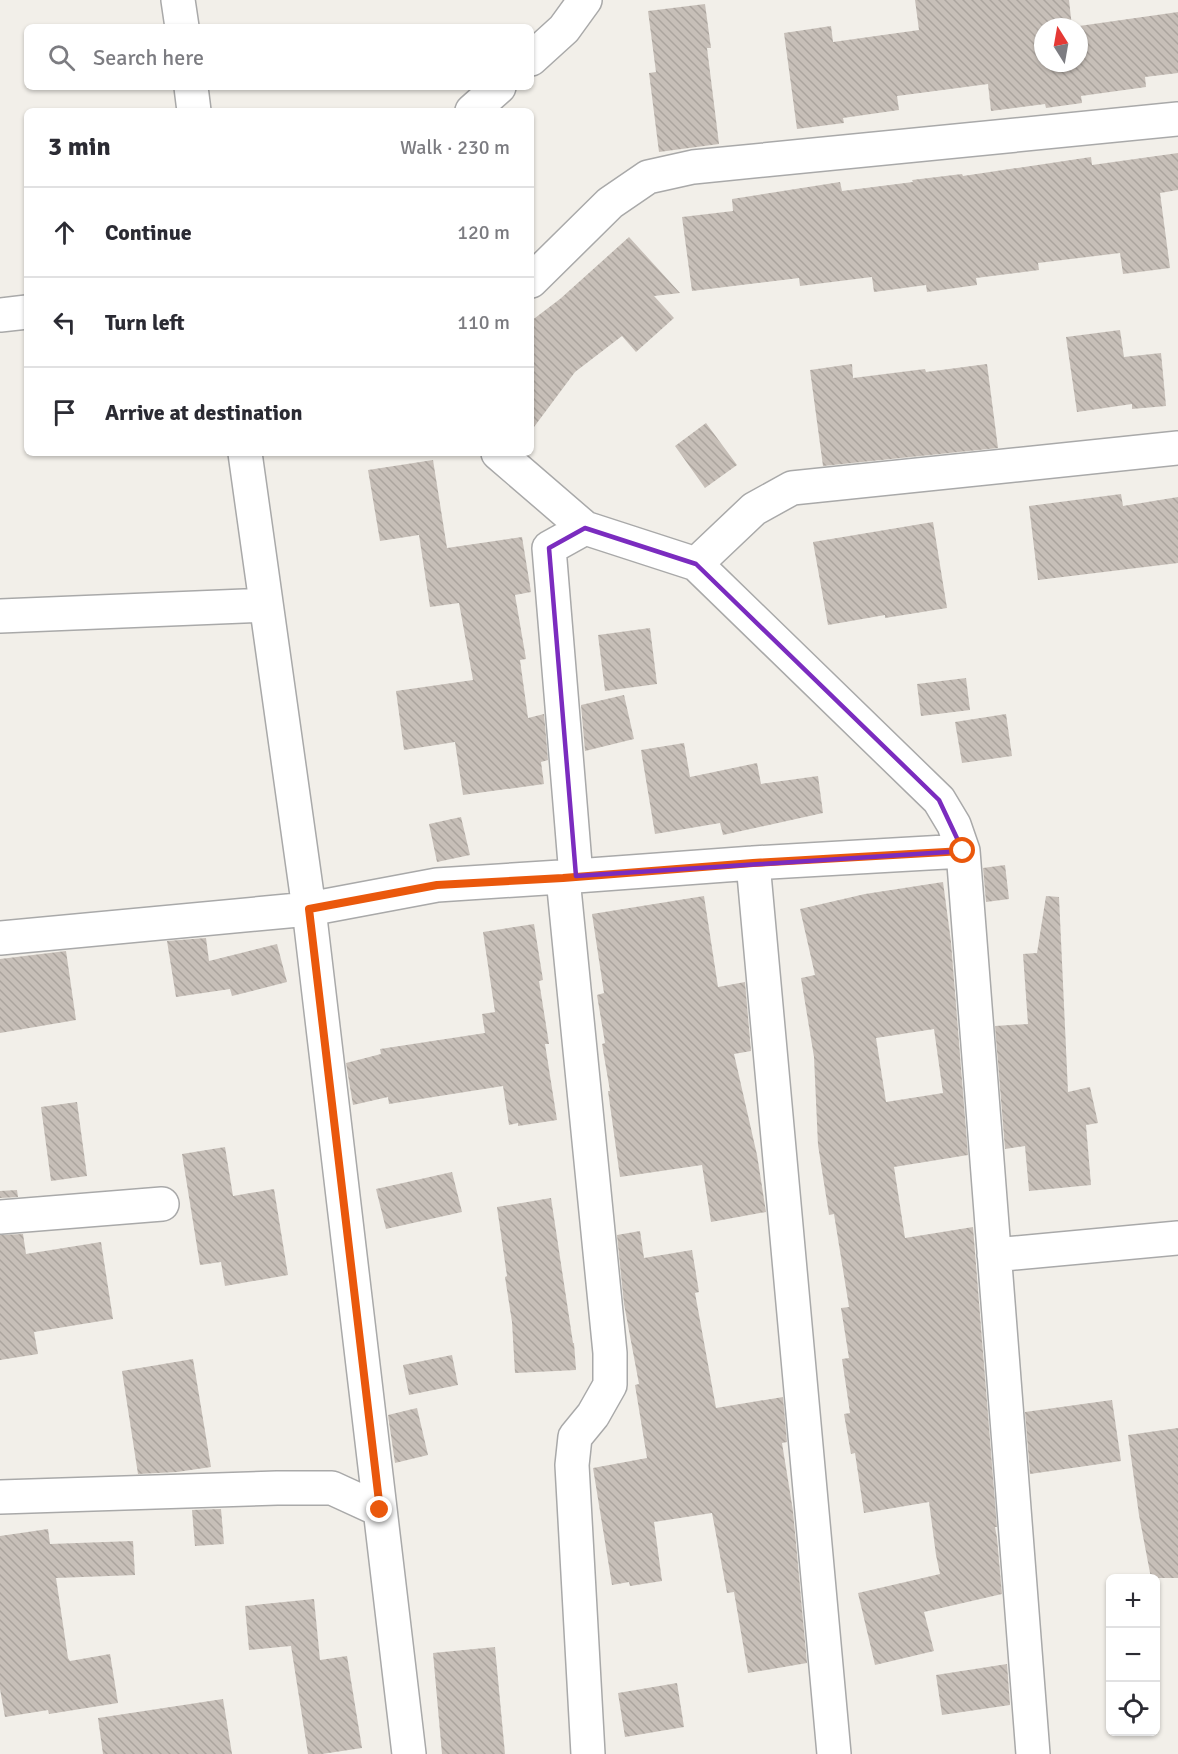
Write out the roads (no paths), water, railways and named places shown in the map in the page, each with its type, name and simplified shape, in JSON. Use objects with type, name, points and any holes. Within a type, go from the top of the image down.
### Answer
[{"type":"street","points":[[178,0],[182,24]]},
{"type":"street","points":[[534,56],[564,29],[585,0]]},
{"type":"street","points":[[192,90],[194,108]]},
{"type":"street","points":[[475,108],[496,90]]},
{"type":"street","points":[[534,277],[610,203],[648,177],[693,167],[1178,119]]},
{"type":"street","points":[[0,315],[24,312]]},
{"type":"street","points":[[696,564],[754,509],[792,488],[1178,448]]},
{"type":"street","points":[[245,456],[309,909],[409,1754]]},
{"type":"street","points":[[501,456],[585,528],[696,564],[939,800],[954,825],[963,851],[1033,1754]]},
{"type":"street","points":[[585,528],[549,548],[569,877],[610,1353],[610,1385],[593,1415],[575,1437],[572,1465],[588,1754]]},
{"type":"street","points":[[0,616],[266,604]]},
{"type":"street","points":[[0,938],[309,909],[437,885],[963,851]]},
{"type":"street","points":[[753,863],[834,1754]]},
{"type":"street","points":[[0,1217],[162,1204]]},
{"type":"street","points":[[994,1255],[1178,1238]]},
{"type":"street","points":[[0,1497],[332,1488],[380,1510]]}]
